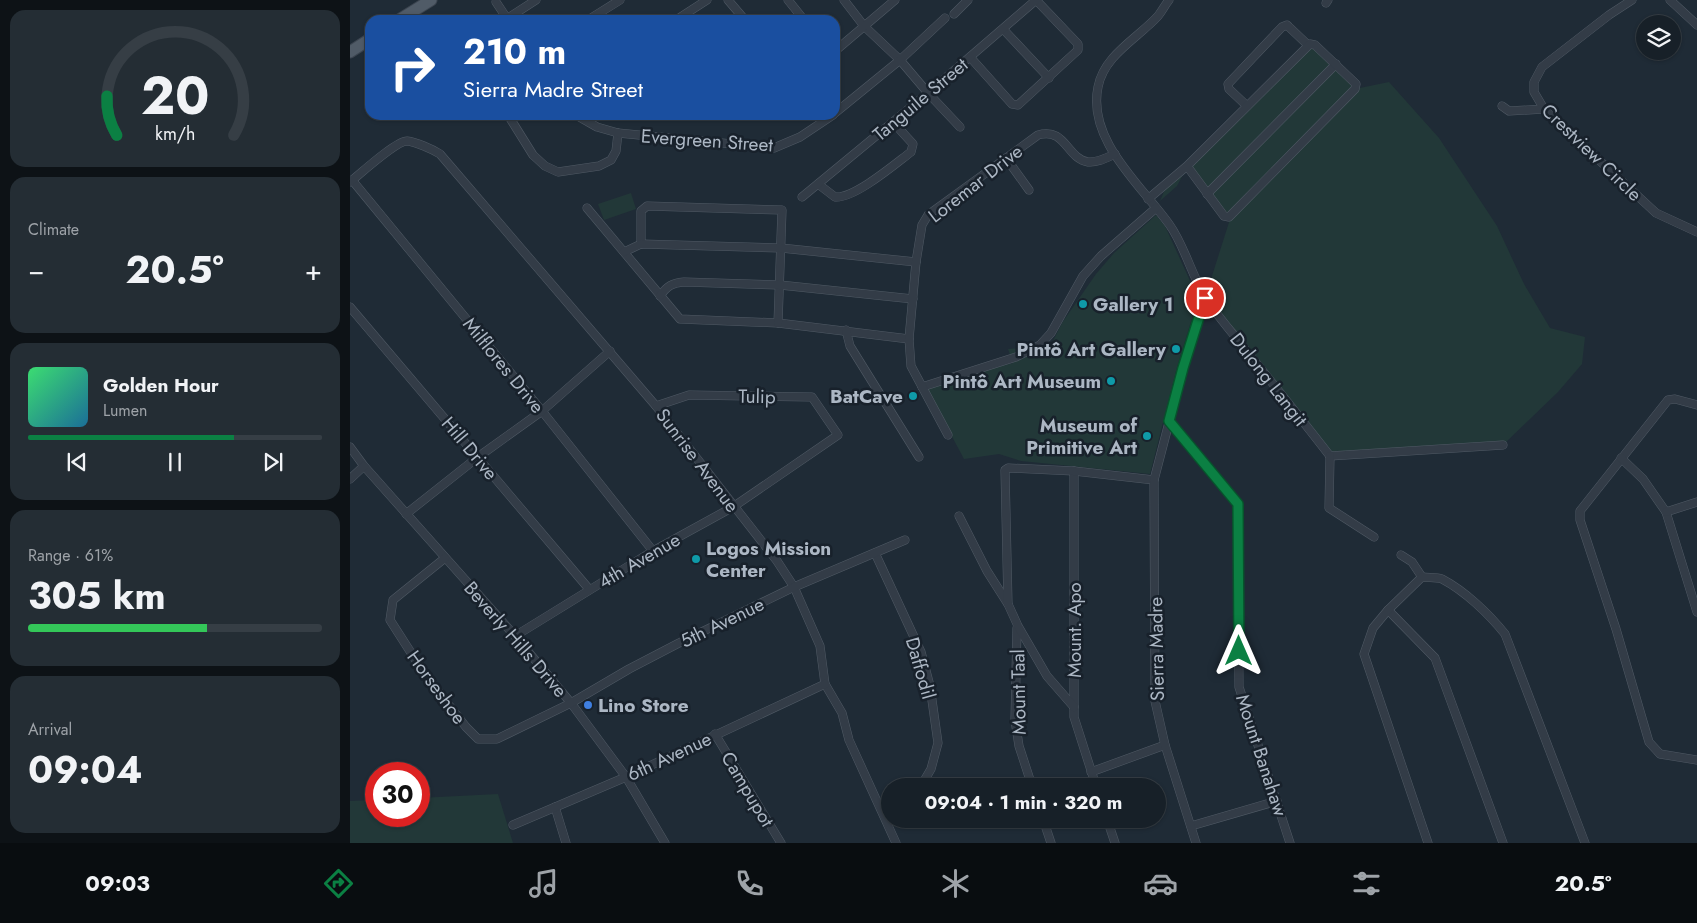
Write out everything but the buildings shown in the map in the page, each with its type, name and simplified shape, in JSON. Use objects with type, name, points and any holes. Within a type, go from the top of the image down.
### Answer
[{"type":"main road","points":[[407,15],[431,0]]},
{"type":"main road","points":[[350,52],[365,42]]},
{"type":"street","points":[[514,15],[536,0]]},
{"type":"street","points":[[596,15],[620,0]]},
{"type":"street","points":[[684,15],[707,0]]},
{"type":"street","points":[[728,0],[741,15]]},
{"type":"street","points":[[788,0],[800,15]]},
{"type":"street","points":[[844,0],[864,26],[900,60],[928,94],[960,127]]},
{"type":"street","points":[[840,47],[895,0]]},
{"type":"street","points":[[954,14],[968,0]]},
{"type":"street","points":[[970,58],[1012,104],[1018,105],[1078,50],[1078,44],[1036,0]]},
{"type":"street","name":"Tanguile Street","points":[[802,197],[928,94],[1036,0]]},
{"type":"street","name":"Dulong Langit","points":[[1168,0],[1158,15],[1108,63],[1098,84],[1096,96],[1097,112],[1102,130],[1115,154],[1148,199],[1168,222],[1179,240],[1205,298],[1330,456]]},
{"type":"street","name":"Crestview Circle","points":[[1632,0],[1609,15],[1542,67],[1534,82],[1534,92],[1544,109],[1656,214],[1697,232]]},
{"type":"street","points":[[1670,0],[1697,25]]},
{"type":"street","points":[[494,1],[503,15]]},
{"type":"street","name":"Evergreen Street","points":[[840,109],[900,60],[945,18]]},
{"type":"street","points":[[1187,166],[1224,216],[1231,216],[1355,89],[1355,82],[1315,45],[1308,45],[1289,26],[1284,25],[1228,84],[1229,89],[1247,106]]},
{"type":"street","points":[[1003,29],[1048,78]]},
{"type":"street","points":[[1148,199],[1187,166],[1308,45]]},
{"type":"street","points":[[1207,194],[1336,64]]},
{"type":"street","points":[[1502,106],[1509,110],[1544,109]]},
{"type":"street","points":[[511,120],[534,155],[545,166],[558,172],[600,166],[611,160],[616,151],[618,133]]},
{"type":"street","name":"Evergreen Street","points":[[584,120],[596,127],[618,133],[774,148],[800,138],[826,120]]},
{"type":"street","points":[[818,184],[835,197],[846,196],[857,191],[911,152],[913,144],[894,122]]},
{"type":"street","name":"Loremar Drive","points":[[948,435],[911,366],[909,339],[916,262],[922,225],[928,215],[1038,135],[1044,133],[1057,136],[1082,160],[1089,162],[1098,161],[1115,154]]},
{"type":"street","name":"Sunrise Avenue","points":[[351,181],[397,144],[406,141],[440,154],[610,351],[656,406],[794,587],[820,646],[825,684],[842,713],[848,740],[881,805]]},
{"type":"street","points":[[1006,158],[1029,190]]},
{"type":"street","name":"Milflores Drive","points":[[351,181],[542,411],[653,551]]},
{"type":"street","points":[[641,244],[641,211],[647,206],[782,210],[778,323]]},
{"type":"street","points":[[587,208],[680,319],[778,323],[909,339]]},
{"type":"street","points":[[922,387],[1016,357],[1040,345],[1051,333],[1083,276],[1101,256],[1156,208]]},
{"type":"street","points":[[624,252],[641,244],[781,248],[916,262]]},
{"type":"street","points":[[660,296],[667,286],[673,283],[684,282],[780,285],[913,299]]},
{"type":"street","name":"Sierra Madre","points":[[1196,843],[1165,746],[1155,701],[1154,480],[1183,368],[1205,298]]},
{"type":"street","name":"Hill Drive","points":[[350,307],[590,589]]},
{"type":"street","points":[[846,330],[850,346],[919,457]]},
{"type":"street","points":[[406,514],[478,457],[542,411],[610,351]]},
{"type":"street","name":"Tulip","points":[[656,406],[690,395],[812,397],[838,436]]},
{"type":"street","points":[[1697,405],[1675,398],[1668,400],[1580,511],[1580,520],[1616,630],[1649,742],[1660,754],[1697,760]]},
{"type":"street","name":"Mount Banahaw","points":[[1169,421],[1238,504],[1239,687],[1290,843]]},
{"type":"street","name":"4th Avenue","points":[[515,636],[653,551],[733,507],[838,436]]},
{"type":"street","points":[[1374,537],[1329,508],[1330,456],[1503,445]]},
{"type":"street","name":"Beverly Hills Drive","points":[[350,447],[364,466],[515,636],[571,703],[626,777],[664,843]]},
{"type":"street","points":[[1621,458],[1643,479],[1666,512],[1697,612]]},
{"type":"street","points":[[350,479],[364,466]]},
{"type":"street","points":[[1008,604],[1005,470],[1008,468],[1074,471],[1154,480]]},
{"type":"street","name":"Mount. Apo","points":[[1074,471],[1074,717],[1093,778]]},
{"type":"street","points":[[1666,512],[1697,502]]},
{"type":"street","points":[[959,516],[987,571],[1008,604],[1018,626],[1047,676],[1074,707]]},
{"type":"street","name":"5th Avenue","points":[[571,703],[670,648],[794,587],[905,540]]},
{"type":"street","name":"Daffodil","points":[[875,553],[921,652],[930,686],[938,743],[931,769],[926,778]]},
{"type":"street","points":[[1401,555],[1412,562],[1422,577]]},
{"type":"street","name":"Horseshoe","points":[[445,558],[393,600],[390,620],[424,673],[466,727],[478,739],[496,740],[571,703]]},
{"type":"street","points":[[1428,843],[1364,654],[1373,628],[1388,610],[1422,577],[1440,578],[1484,610],[1505,634],[1585,843]]},
{"type":"street","points":[[1388,610],[1435,658],[1503,843]]},
{"type":"street","name":"Mount Taal","points":[[1018,626],[1015,720],[1019,746],[1029,778]]},
{"type":"street","name":"6th Avenue","points":[[512,825],[626,777],[825,684]]},
{"type":"street","name":"Campupot","points":[[715,734],[781,843]]},
{"type":"street","points":[[1091,772],[1165,746]]},
{"type":"street","points":[[1191,826],[1277,801]]},
{"type":"street","points":[[555,807],[566,843]]},
{"type":"street","name":"Sunrise Avenue","points":[[891,828],[896,843]]},
{"type":"street","points":[[1046,828],[1051,843]]},
{"type":"street","points":[[1109,828],[1114,843]]},
{"type":"green space","points":[[1315,45],[1355,89],[1389,82],[1439,138],[1497,226],[1524,284],[1550,328],[1585,337],[1582,364],[1558,392],[1503,445],[1330,456],[1205,298],[1231,216],[1207,194],[1187,167],[1177,186],[1160,201],[1168,182],[1247,106]]},
{"type":"green space","points":[[631,193],[636,209],[604,220],[598,204]]},
{"type":"green space","points":[[1156,215],[1165,226],[1197,296],[1150,474],[1021,461],[999,454],[964,459],[925,386],[1013,363],[1008,349],[1047,346],[1053,341],[1062,323],[1096,274],[1114,253]]},
{"type":"green space","points":[[498,794],[513,843],[350,843],[350,801],[365,800],[365,827],[430,827],[430,797]]},
{"type":"place","name":"Gallery 1","points":[[1083,304]]},
{"type":"place","name":"Pintô Art Gallery","points":[[1176,349]]},
{"type":"place","name":"Pintô Art Museum","points":[[1111,381]]},
{"type":"place","name":"BatCave","points":[[913,396]]},
{"type":"place","name":"Museum of Primitive Art","points":[[1147,436]]},
{"type":"place","name":"Logos Mission Center","points":[[696,559]]},
{"type":"place","name":"Lino Store","points":[[588,705]]},
{"type":"route","points":[[1205,298],[1169,421],[1238,504],[1239,651]]}]
